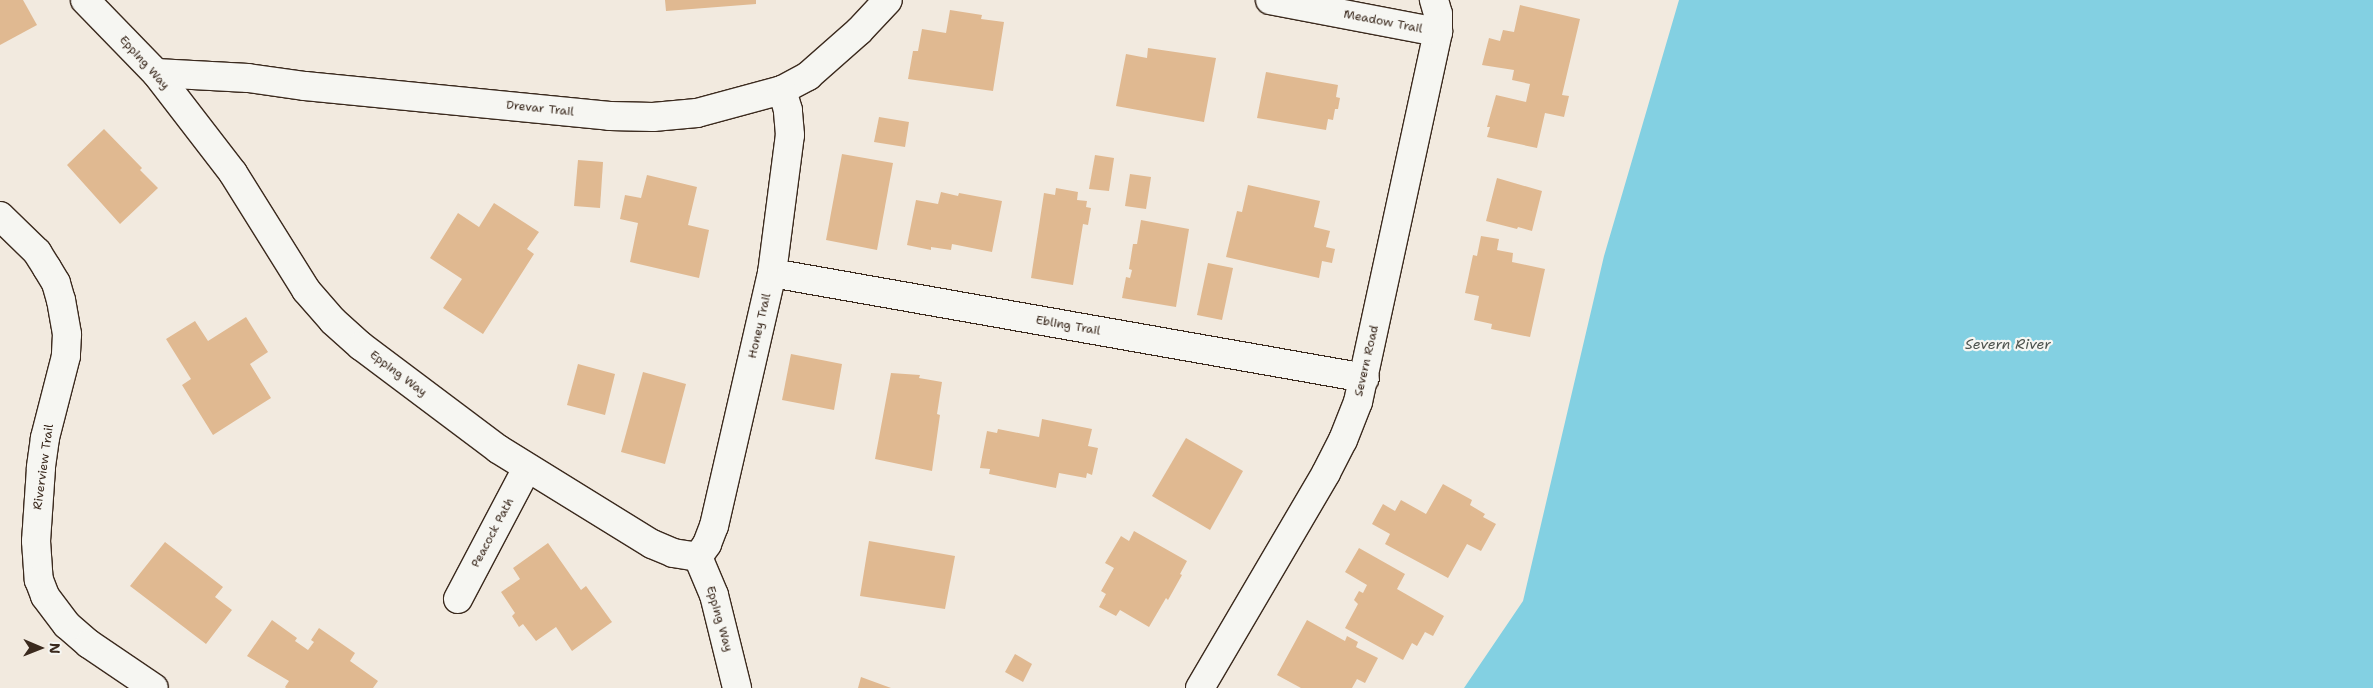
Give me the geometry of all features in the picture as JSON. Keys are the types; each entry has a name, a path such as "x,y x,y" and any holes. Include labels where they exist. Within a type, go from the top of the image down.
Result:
{"street":[{"name":"Epping Way","path":"86,0 156,74 233,173 306,290 334,321 408,382 498,450 652,544 673,553 698,557 714,595 737,688"},
{"name":"Drevar Trail","path":"156,74 248,78 306,86 600,115 653,117 697,113 782,90 808,76 834,54 888,0"},
{"name":"Meadow Trail","path":"1270,0 1438,32"},
{"name":"Severn Road","path":"1200,688 1326,473 1352,418 1365,378 1438,32 1438,14 1434,0"},
{"name":"Honey Trail","path":"698,557 708,544 719,508 772,273 790,135 788,110 782,90"},
{"name":"Riverview Trail","path":"0,216 37,252 56,283 67,334 66,356 46,438 41,468 36,541 39,580 45,596 67,625 89,644 154,688"},
{"name":"Ebling Trail","path":"772,273 1365,378"},
{"name":"Peacock Path","path":"458,599 527,468"}],"water":[{"name":"Severn River","path":"1679,0 2373,0 2373,688 1464,688 1523,601 1604,256"}],"building":[{"path":"0,0 23,0 37,25 0,45"},
{"path":"665,0 756,0 756,4 666,11"},
{"path":"1520,5 1580,19 1562,95 1569,96 1564,117 1545,113 1537,148 1487,137 1490,127 1487,127 1496,95 1526,102 1530,84 1512,80 1514,70 1482,65 1489,38 1500,41 1503,30 1514,32"},
{"path":"950,10 982,15 981,19 1004,22 993,91 908,79 913,51 918,51 922,29 946,33"},
{"path":"1148,48 1216,58 1204,122 1116,106 1126,54 1147,58"},
{"path":"1266,72 1338,85 1336,97 1340,98 1338,109 1335,109 1333,120 1328,119 1326,130 1257,118"},
{"path":"879,117 909,122 905,147 874,142"},
{"path":"104,129 142,168 140,170 158,188 120,224 67,165"},
{"path":"842,154 893,163 877,250 826,240"},
{"path":"1095,155 1114,158 1109,191 1089,189"},
{"path":"578,160 603,162 600,208 574,206"},
{"path":"1130,174 1151,177 1146,209 1125,206"},
{"path":"647,175 697,187 688,225 709,230 699,278 630,262 638,223 620,219 625,195 641,198"},
{"path":"1497,178 1542,191 1532,231 1486,221"},
{"path":"1248,185 1320,201 1314,227 1330,231 1326,247 1335,249 1332,263 1322,261 1319,278 1226,257 1237,211 1242,212"},
{"path":"1056,188 1078,192 1077,200 1087,201 1086,207 1091,208 1088,225 1083,224 1073,285 1031,278 1044,193 1055,195"},
{"path":"941,192 958,196 959,193 1002,201 992,252 952,244 951,250 931,247 931,250 907,245 916,200 938,204"},
{"path":"494,203 539,232 527,249 534,254 483,334 443,308 462,279 430,258 458,213 479,227"},
{"path":"1141,220 1189,229 1176,307 1122,298 1126,277 1130,278 1132,270 1129,269 1133,244 1137,244"},
{"path":"1481,236 1499,239 1497,250 1513,253 1512,262 1545,269 1530,337 1491,329 1492,324 1474,320 1479,296 1465,293 1473,255 1477,256"},
{"path":"1208,263 1233,268 1222,320 1197,315"},
{"path":"246,317 268,352 250,364 271,398 213,435 182,385 191,379 166,339 195,321 208,341"},
{"path":"791,354 842,364 834,410 782,400"},
{"path":"578,364 615,374 605,415 567,405"},
{"path":"643,372 686,384 665,464 621,452"},
{"path":"891,373 920,375 919,378 942,382 937,414 940,415 932,471 875,459"},
{"path":"1042,419 1092,429 1088,446 1098,448 1092,475 1087,473 1086,478 1059,473 1056,488 989,474 990,469 980,468 987,431 997,433 998,429 1039,437"},
{"path":"1186,438 1243,471 1210,530 1152,496"},
{"path":"1443,484 1472,500 1470,505 1485,514 1483,517 1496,524 1481,551 1467,544 1448,578 1385,544 1390,534 1372,524 1383,504 1395,511 1401,500 1426,514"},
{"path":"1134,531 1187,561 1180,574 1182,575 1168,600 1166,598 1149,627 1120,610 1116,616 1099,607 1106,594 1101,591 1114,568 1105,563 1121,536 1129,541"},
{"path":"869,541 955,556 945,609 860,596"},
{"path":"165,542 223,587 215,597 232,610 206,644 130,586"},
{"path":"548,543 581,590 586,586 612,622 572,651 556,627 536,641 523,624 519,627 512,616 515,613 501,592 520,579 513,568"},
{"path":"1359,548 1405,574 1397,589 1444,616 1433,636 1425,632 1417,646 1412,643 1403,660 1345,628 1358,604 1354,600 1359,591 1363,593 1367,585 1345,572"},
{"path":"272,620 297,638 295,641 308,650 314,642 311,640 319,628 355,653 350,661 378,681 373,688 286,688 289,681 247,656"},
{"path":"1307,620 1345,641 1347,636 1358,642 1356,647 1378,658 1365,683 1357,679 1352,688 1301,688 1277,675"},
{"path":"1015,654 1032,664 1023,682 1005,672"},
{"path":"861,677 891,688 858,688"}]}
